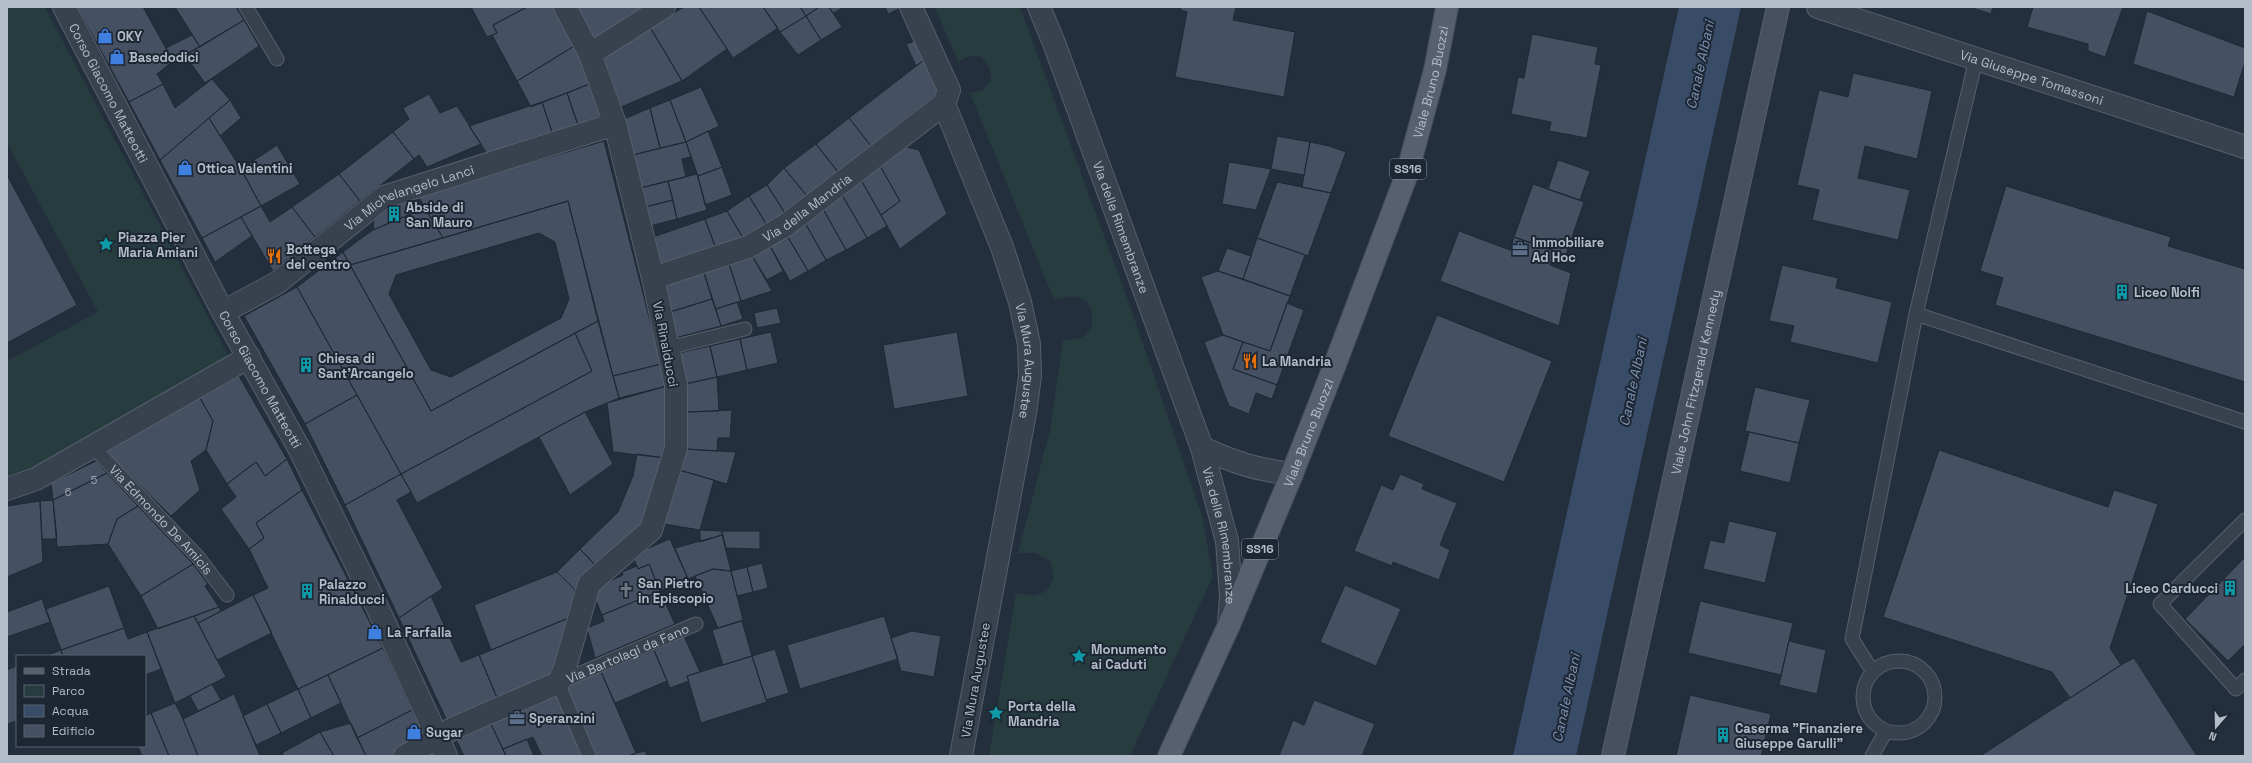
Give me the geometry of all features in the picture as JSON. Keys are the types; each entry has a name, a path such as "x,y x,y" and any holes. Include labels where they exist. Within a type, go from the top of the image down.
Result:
{"main road":[{"name":"Viale Bruno Buozzi","path":"1168,756 1229,625 1292,474 1334,367 1406,174 1435,70 1447,7"}],"street":[{"name":"Corso Giacomo Matteotti","path":"64,7 223,312 303,457 379,611 446,756"},
{"name":"Via Rinalducci","path":"558,684 564,671 589,584 651,530 663,495 676,448 676,385 653,278 615,124 590,54 565,7"},
{"path":"590,54 664,7"},
{"path":"911,7 949,90 944,104"},
{"name":"Via delle Rimembranze","path":"1038,7 1054,42 1202,448 1227,541 1230,596 1229,625"},
{"name":"Viale John Fitzgerald Kennedy","path":"1613,756 1778,7"},
{"name":"Via Giuseppe Tomassoni","path":"1818,7 2245,146"},
{"name":"Via della Mandria","path":"653,278 748,247 786,226 944,104"},
{"name":"Via Mura Augustee","path":"944,104 1002,247 1020,302 1029,344 1030,376 1025,413 962,756"},
{"name":"Via Michelangelo Lanci","path":"223,312 277,283 384,196 615,124"},
{"path":"7,489 36,479 249,357"},
{"name":"Via delle Rimembranze","path":"1202,448 1240,465 1258,470 1292,474"},
{"name":"Via Bartolagi da Fano","path":"405,756 437,737 558,684"}],"lane":[{"path":"246,7 277,59"},
{"path":"1873,672 1852,639 1916,314 1976,59"},
{"path":"1916,314 2245,422"},
{"path":"668,348 745,329"},
{"name":"Via Edmondo De Amicis","path":"92,446 198,557 227,595"},
{"path":"2245,520 2160,604 2236,690 2245,680"},
{"name":"Via Bartolagi da Fano","path":"589,756 558,684 696,624"},
{"path":"1898,662 1911,664 1923,671 1931,681 1935,695 1933,708 1928,718 1920,726 1909,732 1898,733 1886,731 1876,725 1868,716 1864,705 1863,693 1866,682 1873,672 1884,664 1898,662"},
{"path":"1872,756 1886,731"}],"green space":[{"name":"Piazza Pier Maria Amiani","path":"7,7 45,7 229,357 29,471 7,479 7,361 98,312 7,143"},
{"path":"935,7 1020,7 1131,309 1202,516 1213,576 1130,756 989,756 1016,593 1035,596 1048,590 1054,577 1050,561 1036,553 1018,553 1050,430 1063,341 1081,338 1092,328 1092,318 1091,310 1084,300 1071,297 1054,300 970,93 983,90 991,81 990,68 981,57 969,56 958,62"}],"water":[{"name":"Canale Albani","path":"1679,7 1741,7 1576,756 1513,756"}],"building":[{"path":"77,7 143,7 173,61 157,74 163,84 129,102"},
{"path":"175,7 236,7 244,20 200,47"},
{"path":"471,7 527,7 493,25 497,33 487,37"},
{"path":"527,7 556,7 576,45 517,81 492,35 497,33 493,25"},
{"path":"575,7 646,7 594,38"},
{"path":"684,7 699,7 727,49 682,81 650,27"},
{"path":"699,7 763,7 778,28 733,58"},
{"path":"763,7 800,7 806,16 780,32"},
{"path":"800,7 819,7 806,16"},
{"path":"819,7 829,7 842,27 821,40 806,16"},
{"path":"829,7 845,7 833,13"},
{"path":"885,7 900,7 901,8 888,14"},
{"path":"1181,7 1236,7 1233,20 1295,32 1284,97 1175,77 1187,12 1180,10"},
{"path":"1969,7 1993,7 1991,14"},
{"path":"2033,7 2123,7 2105,57 2088,51 2088,44 2027,27"},
{"path":"2147,11 2245,48 2245,62 2234,97 2133,64"},
{"path":"806,16 821,40 798,55 780,32"},
{"path":"244,20 259,46 205,83 185,55"},
{"path":"650,27 682,81 621,107 602,57"},
{"path":"1532,34 1598,47 1595,64 1601,65 1587,138 1549,131 1551,122 1511,114 1518,77 1524,78"},
{"path":"192,35 200,47 173,61 166,48"},
{"path":"915,41 924,60 916,66 906,44"},
{"path":"576,45 592,83 531,107 517,81"},
{"path":"924,60 939,93 871,146 849,118"},
{"path":"1853,73 1932,91 1917,159 1865,146 1858,178 1910,190 1898,240 1812,220 1819,190 1797,185 1819,90 1848,97"},
{"path":"212,79 230,100 160,160 129,102 163,84 175,108"},
{"path":"592,83 603,115 578,125 567,93"},
{"path":"701,87 719,126 686,142 670,100"},
{"path":"567,93 578,125 553,135 542,102"},
{"path":"429,94 440,113 457,106 481,144 427,167 419,155 414,159 393,132 409,119 403,108"},
{"path":"230,100 241,118 220,136 209,118"},
{"path":"670,100 686,142 660,148 650,108"},
{"path":"542,102 553,135 488,155 469,126"},
{"path":"650,108 660,148 633,155 624,119"},
{"path":"209,118 241,169 261,206 202,238 160,160"},
{"path":"849,118 871,146 838,172 816,144"},
{"path":"708,131 722,167 698,176 686,142"},
{"path":"393,132 414,159 360,201 339,174"},
{"path":"1277,136 1310,142 1304,175 1271,169"},
{"path":"604,141 661,364 613,376 568,201 443,238 418,196"},
{"path":"686,142 691,157 682,159 686,177 640,188 633,155"},
{"path":"1310,142 1329,146 1346,152 1331,193 1302,187"},
{"path":"816,144 838,172 807,196 784,168"},
{"path":"277,145 300,184 261,206 241,169"},
{"path":"902,146 919,150 947,214 900,249 881,215 900,201 879,164"},
{"path":"1558,160 1590,171 1580,200 1548,189"},
{"path":"1229,162 1271,169 1256,210 1222,204"},
{"path":"879,164 900,201 881,215 860,178"},
{"path":"722,167 732,195 705,205 698,176"},
{"path":"784,168 807,196 785,213 767,185"},
{"path":"339,174 360,201 315,237 292,207"},
{"path":"697,174 707,210 677,219 668,181"},
{"path":"7,175 77,305 7,343"},
{"path":"860,178 887,226 867,238 841,193"},
{"path":"668,181 673,200 645,207 640,188"},
{"path":"1277,182 1331,193 1308,256 1257,238"},
{"path":"1533,184 1584,202 1566,255 1514,237"},
{"path":"767,185 785,213 766,224 749,196"},
{"name":"Liceo Nolfi","path":"2006,186 2171,237 2168,246 2245,269 2245,382 1995,305 2003,278 1980,271"},
{"path":"841,193 867,238 846,250 822,207"},
{"path":"749,196 766,224 743,238 727,211"},
{"name":"Abside di San Mauro","path":"404,200 416,202 425,208 373,230 374,219 381,209"},
{"path":"673,200 677,219 650,226 645,207"},
{"path":"568,201 598,321 431,411 350,265","holes":["539,233 555,242 569,299 561,318 451,377 431,370 389,294 396,275"]},
{"path":"261,206 270,222 292,207 315,237 273,271 241,217"},
{"path":"822,207 846,250 826,260 804,221"},
{"path":"425,208 443,238 350,265 343,252 356,242 373,230"},
{"path":"727,211 743,238 716,249 705,219"},
{"path":"241,217 252,236 215,262 202,238"},
{"path":"705,219 716,249 661,268 653,237"},
{"path":"804,221 826,260 808,271 786,234"},
{"path":"1459,231 1510,250 1514,237 1555,251 1550,265 1571,273 1559,326 1440,281"},
{"path":"786,234 808,271 790,281 769,244"},
{"path":"1257,238 1305,255 1290,296 1243,279"},
{"path":"769,244 783,271 767,280 751,254"},
{"path":"1227,248 1251,256 1243,279 1218,271"},
{"path":"343,252 431,411 575,333 592,371 401,474 297,287"},
{"path":"751,254 772,291 741,301 728,261"},
{"path":"728,261 741,301 716,309 703,270"},
{"path":"1782,265 1838,278 1836,288 1892,302 1878,363 1790,342 1794,326 1769,321"},
{"path":"703,270 712,299 670,312 664,282"},
{"path":"1218,271 1290,296 1270,351 1223,335 1201,277"},
{"name":"Chiesa di Sant'Arcangelo","path":"297,287 357,395 305,424 244,316"},
{"path":"712,299 721,326 675,338 670,312"},
{"path":"737,302 743,319 721,326 716,309"},
{"path":"1287,303 1304,310 1277,385 1233,369 1243,342 1270,351"},
{"path":"777,308 781,323 757,328 754,313"},
{"path":"1437,315 1552,361 1504,482 1388,436"},
{"path":"598,321 619,398 585,412 417,503 401,474 592,371 575,333"},
{"path":"771,332 778,363 747,370 740,339"},
{"path":"957,332 968,396 894,409 883,345"},
{"path":"1223,335 1243,342 1233,369 1277,385 1272,399 1256,393 1249,414 1229,406 1204,342"},
{"path":"740,339 747,370 717,377 710,346"},
{"path":"710,346 717,377 685,384 679,353"},
{"path":"661,364 667,386 619,398 613,376"},
{"path":"239,376 287,459 265,476 256,462 227,484 206,450 213,421 200,398"},
{"path":"717,377 719,411 687,412 685,384"},
{"path":"667,386 670,428 665,458 613,452 607,403"},
{"path":"1755,387 1810,400 1799,443 1745,431"},
{"path":"357,395 401,474 345,505 305,424"},
{"path":"200,398 213,421 206,450 191,461 200,490 171,516 104,450"},
{"path":"732,410 730,438 718,438 717,451 685,449 687,412"},
{"path":"585,412 613,464 570,495 539,437"},
{"path":"1749,432 1799,443 1790,483 1740,471"},
{"path":"685,449 736,452 727,484 679,470"},
{"path":"1939,450 2108,507 2114,490 2158,504 2110,648 2121,665 2070,698 2052,672 1883,617"},
{"path":"637,454 665,458 641,528 598,568 580,549 618,512 633,476"},
{"path":"287,459 302,490 256,523 264,538 249,549 221,509 236,497 227,484 256,462 265,476"},
{"path":"96,461 107,473 53,500 51,483"},
{"path":"679,470 714,480 700,530 664,524"},
{"path":"107,473 138,506 117,519 108,544 57,547 53,500"},
{"path":"401,474 411,492 397,500 443,588 399,618 345,505"},
{"path":"1400,474 1424,484 1422,489 1457,503 1440,545 1450,550 1439,580 1393,562 1392,566 1354,551 1381,485 1393,490"},
{"name":"Palazzo Rinalducci","path":"302,490 383,648 298,689 253,595 268,588 249,549 264,538 256,523"},
{"path":"53,500 57,539 42,539 40,501"},
{"path":"40,501 43,562 7,577 7,506"},
{"path":"138,506 193,564 141,596 108,544 117,519"},
{"path":"1729,521 1777,532 1765,583 1703,569 1710,540 1724,543"},
{"path":"700,530 722,531 722,535 700,542"},
{"path":"722,531 760,531 760,549 726,548"},
{"path":"722,535 731,571 713,569 688,579 675,548"},
{"path":"670,539 688,579 660,591 649,564 638,569 632,555"},
{"path":"580,549 598,568 575,590 557,572"},
{"name":"Liceo Carducci","path":"2245,557 2245,644 2228,661 2185,619"},
{"path":"762,563 768,588 753,592 747,567"},
{"path":"193,564 208,584 205,586 219,607 158,629 141,596"},
{"name":"San Pietro in Episcopio","path":"649,564 660,591 602,615 591,589 623,575 622,572 637,566 638,569"},
{"path":"747,567 753,592 737,596 731,571"},
{"path":"713,569 731,571 743,620 718,628 695,576"},
{"path":"557,572 575,590 571,617 491,650 474,605"},
{"path":"1345,585 1401,609 1376,666 1320,642"},
{"path":"109,586 124,628 61,650 46,609"},
{"path":"660,591 675,624 595,658 587,628 604,621 602,615"},
{"path":"253,595 272,633 217,660 198,623"},
{"path":"431,596 461,662 479,655 498,700 447,721 399,618"},
{"path":"42,599 50,622 7,637 7,612"},
{"path":"1700,601 1793,623 1781,675 1688,653"},
{"path":"219,607 221,611 198,623 194,616"},
{"path":"194,616 226,677 175,703 147,632"},
{"path":"884,616 898,659 800,689 787,645"},
{"path":"571,617 554,676 498,700 479,655"},
{"path":"742,621 752,656 723,665 712,630"},
{"path":"124,628 128,639 147,632 161,669 146,675 146,655 63,655 61,650"},
{"path":"912,631 941,636 934,677 901,671 891,638"},
{"path":"684,636 700,672 687,676 689,681 670,688 654,650"},
{"path":"1789,641 1826,650 1817,694 1779,685"},
{"path":"383,648 412,710 357,738 328,675"},
{"path":"775,649 789,693 766,700 752,656"},
{"path":"61,650 63,655 48,655"},
{"path":"654,650 667,681 615,703 601,672"},
{"path":"752,656 767,702 701,723 687,676"},
{"path":"2134,658 2197,756 1980,756 2121,665"},
{"path":"16,666 16,721 7,724 7,670"},
{"path":"601,672 636,753 628,756 595,756 565,687"},
{"path":"328,675 341,703 311,718 298,689"},
{"path":"212,684 221,700 198,711 190,696"},
{"path":"298,689 311,718 281,733 267,704"},
{"path":"555,691 584,756 542,756 533,737 503,749 489,720"},
{"path":"234,694 260,756 198,756 183,719"},
{"name":"Caserma \"Finanziere Giuseppe Garulli\"","path":"1690,695 1771,714 1761,756 1676,756"},
{"path":"1314,700 1375,724 1362,756 1279,756 1293,720 1304,725"},
{"path":"175,703 198,756 169,756 151,713"},
{"path":"267,704 281,733 256,745 243,716"},
{"path":"412,710 425,736 392,756 366,756 357,738"},
{"path":"151,713 169,756 142,756 138,747 146,747 146,716"},
{"path":"489,720 506,756 464,756 454,735"},
{"path":"351,723 366,756 334,756 320,732"},
{"path":"320,732 334,756 284,756 282,753"},
{"path":"527,739 534,756 506,756 503,749"},
{"path":"645,751 647,756 632,755 636,753"}],"place":[{"name":"OKY","path":"105,36"},
{"name":"Basedodici","path":"117,57"},
{"name":"Ottica Valentini","path":"185,168"},
{"name":"Abside di San Mauro","path":"394,214"},
{"name":"Piazza Pier Maria Amiani","path":"106,244"},
{"name":"Immobiliare Ad Hoc","path":"1520,249"},
{"name":"Bottega del centro","path":"274,256"},
{"name":"Liceo Nolfi","path":"2122,292"},
{"name":"La Mandria","path":"1250,361"},
{"name":"Chiesa di Sant'Arcangelo","path":"306,365"},
{"name":"Liceo Carducci","path":"2230,588"},
{"name":"San Pietro in Episcopio","path":"626,590"},
{"name":"Palazzo Rinalducci","path":"307,591"},
{"name":"La Farfalla","path":"375,632"},
{"name":"Monumento ai Caduti","path":"1079,656"},
{"name":"Porta della Mandria","path":"996,713"},
{"name":"Speranzini","path":"517,718"},
{"name":"Sugar","path":"414,732"},
{"name":"Caserma \"Finanziere Giuseppe Garulli\"","path":"1723,735"}]}
